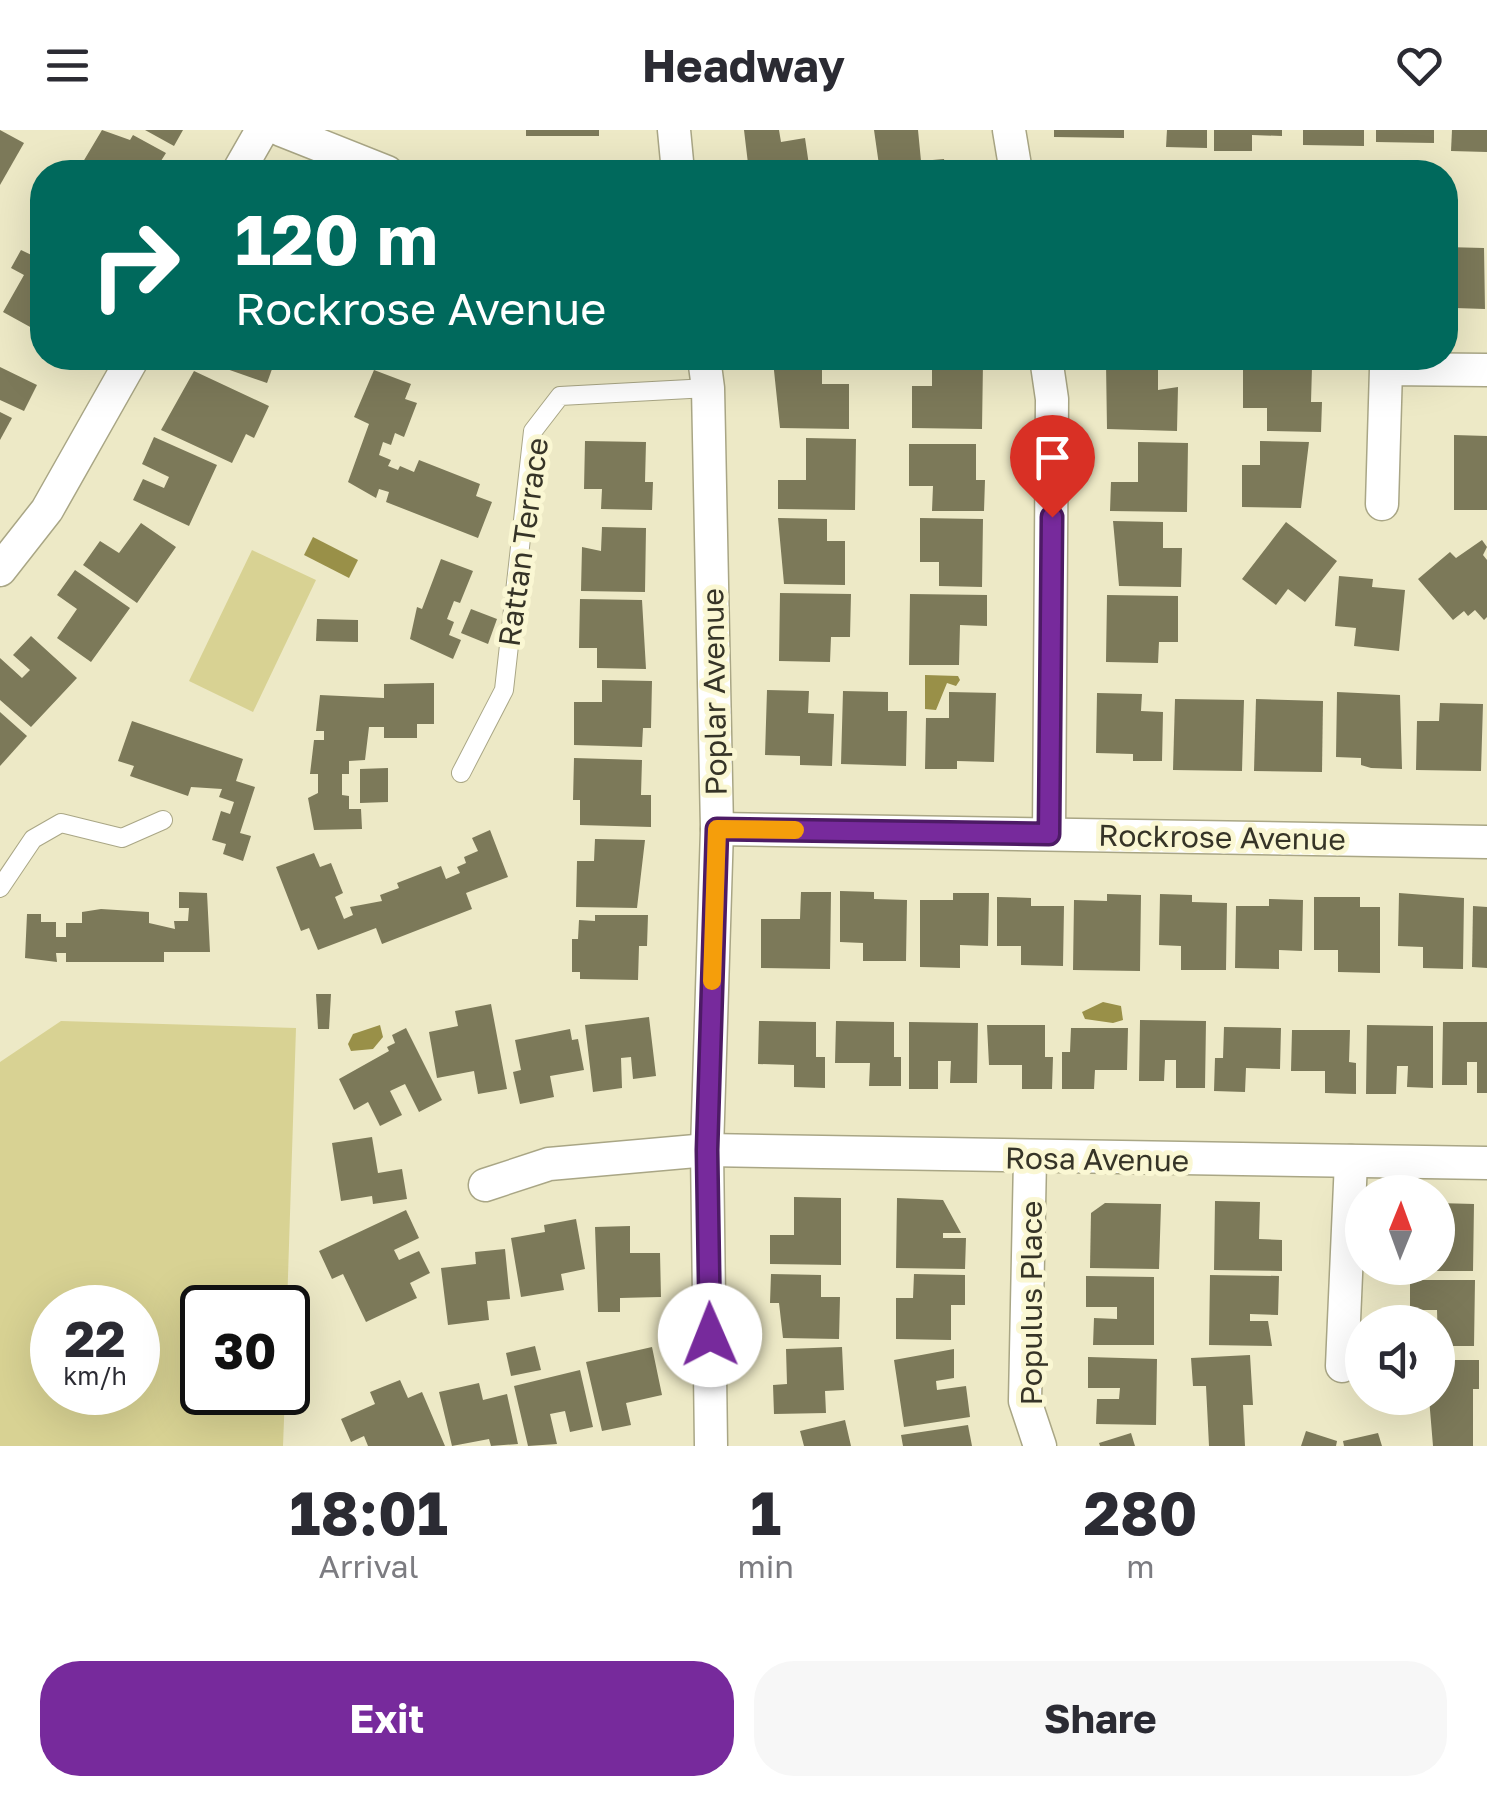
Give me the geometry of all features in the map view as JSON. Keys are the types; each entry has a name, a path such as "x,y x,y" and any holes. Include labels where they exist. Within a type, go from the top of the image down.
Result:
{"street":[{"path":"245,160 262,130"},
{"path":"281,130 357,160"},
{"path":"674,130 677,160"},
{"path":"1009,130 1014,160"},
{"path":"0,570 47,510 126,370"},
{"path":"1048,370 1052,398 1049,834"},
{"path":"1382,504 1386,370"},
{"path":"1458,370 1487,370"},
{"name":"Poplar Avenue","path":"706,373 717,829 707,1150 711,1446"},
{"name":"Rockrose Avenue","path":"717,829 1487,842"},
{"name":"Rosa Avenue","path":"484,1185 549,1164 707,1150 1030,1159 1487,1163"},
{"name":"Populus Place","path":"1030,1159 1025,1401 1040,1446"},
{"path":"1342,1366 1350,1161"}],"lane":[{"name":"Rattan Terrace","path":"461,773 504,690 533,431 560,396 706,373"},
{"path":"0,888 33,839 61,823 122,838 163,820"}],"shaded area":[{"path":"313,537 358,560 349,578 304,555"},
{"path":"252,550 316,580 253,712 189,681"},
{"path":"925,675 958,676 960,680 956,686 947,683 936,710 925,709"},
{"path":"1103,1002 1121,1006 1123,1020 1113,1023 1085,1019 1082,1012"},
{"path":"61,1021 296,1028 288,1285 180,1285 180,1415 284,1415 283,1446 0,1446 0,1062"},
{"path":"380,1025 383,1037 373,1049 351,1051 348,1044 353,1034"}],"building":[{"path":"0,130 24,143 0,185"},
{"path":"102,130 130,140 133,135 166,153 162,160 84,160"},
{"path":"145,130 183,130 174,146"},
{"path":"526,130 599,130 599,136 526,136"},
{"path":"744,130 779,130 781,142 805,138 808,160 748,160"},
{"path":"874,130 918,130 921,160 878,160"},
{"path":"1054,130 1124,130 1124,138 1054,137"},
{"path":"1167,130 1207,130 1207,148 1166,147"},
{"path":"1214,130 1282,130 1282,136 1252,135 1252,151 1214,151"},
{"path":"1303,130 1364,130 1364,146 1303,145"},
{"path":"1376,130 1434,130 1434,143 1376,142"},
{"path":"1452,130 1487,130 1487,152 1451,151"},
{"path":"1458,247 1484,248 1485,309 1458,308"},
{"path":"21,250 30,254 30,327 3,312 24,275 11,268"},
{"path":"0,367 37,385 24,411 0,400"},
{"path":"230,370 272,370 267,383"},
{"path":"374,370 411,384 405,399 417,403 404,437 395,433 391,445 383,442 379,455 391,460 388,466 398,470 400,466 414,472 419,460 480,484 476,496 492,502 478,538 386,502 389,492 379,489 376,498 348,482 369,424 354,417"},
{"path":"774,370 822,370 822,384 849,384 849,429 780,428"},
{"path":"932,370 983,370 982,429 912,428 912,386 932,386"},
{"path":"1106,370 1158,370 1158,390 1178,387 1177,431 1107,429"},
{"path":"1243,370 1312,370 1311,402 1322,402 1321,432 1267,431 1267,408 1243,408"},
{"path":"194,371 269,406 254,438 246,434 232,463 161,430"},
{"path":"0,412 12,418 0,440"},
{"path":"1454,435 1487,436 1487,510 1454,510"},
{"path":"154,437 217,465 189,526 133,500 143,479 164,488 169,477 142,464"},
{"path":"806,438 856,439 855,510 778,509 778,480 806,480"},
{"path":"585,441 646,442 645,482 653,482 652,510 601,509 602,489 584,489"},
{"path":"1260,441 1309,442 1301,508 1242,507 1242,465 1260,465"},
{"path":"1138,442 1188,443 1187,512 1110,511 1111,482 1138,482"},
{"path":"909,444 976,444 976,480 985,480 984,511 932,511 933,486 909,486"},
{"path":"778,518 827,519 827,541 845,541 845,585 784,584"},
{"path":"920,518 983,519 982,587 939,586 939,562 920,562"},
{"path":"1113,521 1163,522 1163,548 1182,548 1181,587 1119,586"},
{"path":"1286,522 1337,561 1305,602 1288,589 1276,605 1242,579"},
{"path":"141,523 176,547 137,603 83,565 100,541 119,553"},
{"path":"602,527 646,528 645,592 581,591 582,547 601,551"},
{"path":"1482,540 1487,547 1483,555 1487,560 1487,617 1484,620 1475,610 1468,616 1464,611 1453,620 1418,579 1450,552 1456,558"},
{"path":"441,559 473,571 460,603 454,601 447,619 454,622 449,635 461,640 453,659 410,639 417,607 422,609"},
{"path":"75,570 130,608 91,662 57,638 77,609 57,595"},
{"path":"1339,576 1373,579 1372,587 1405,590 1399,651 1354,646 1356,628 1335,626"},
{"path":"780,593 851,594 850,637 831,637 830,662 779,661"},
{"path":"910,594 987,595 987,626 960,625 959,665 909,665"},
{"path":"1107,595 1178,596 1178,642 1159,642 1158,663 1106,662"},
{"path":"580,599 642,600 646,669 597,668 597,648 579,648"},
{"path":"471,609 497,619 488,644 461,633"},
{"path":"317,619 358,620 358,642 316,641"},
{"path":"31,636 77,678 31,727 0,700 0,658 22,678 30,670 13,655"},
{"path":"602,680 652,681 651,728 643,728 642,747 574,745 574,702 602,702"},
{"path":"434,683 434,724 417,724 417,738 384,738 384,727 369,727 365,760 349,761 349,774 342,774 342,795 349,796 349,809 361,809 362,829 314,830 308,798 318,793 318,774 310,774 314,740 324,740 324,731 316,731 320,695 384,698 384,684"},
{"path":"767,690 809,691 808,713 834,714 832,766 800,765 800,756 765,755"},
{"path":"843,691 888,692 888,711 907,711 906,766 841,764"},
{"path":"949,692 996,693 994,762 957,761 957,769 925,769 926,718 949,718"},
{"path":"1337,692 1400,695 1402,769 1371,768 1361,765 1361,758 1336,757"},
{"path":"1097,693 1142,694 1141,711 1163,712 1162,761 1133,761 1133,754 1096,753"},
{"path":"1175,699 1244,700 1242,771 1173,770"},
{"path":"1256,699 1323,701 1322,772 1254,771"},
{"path":"1440,703 1483,704 1481,771 1416,770 1417,721 1439,721"},
{"path":"0,712 27,736 0,766"},
{"path":"132,721 243,759 236,781 255,787 240,833 251,836 243,861 223,854 226,844 212,840 221,811 230,814 234,802 219,797 222,789 191,787 188,796 130,776 134,766 118,761"},
{"path":"574,758 642,760 641,795 651,795 651,827 580,825 580,800 573,800"},
{"path":"388,768 388,802 360,803 360,769"},
{"path":"490,830 508,877 466,893 472,909 382,944 376,928 318,950 309,928 301,931 276,867 314,853 320,867 331,863 343,893 335,897 344,919 353,915 350,907 382,901 380,895 399,888 397,883 441,866 446,879 460,873 457,867 466,863 464,857 478,851 472,838"},
{"path":"595,839 645,840 637,908 576,907 577,861 594,861"},
{"path":"840,891 874,892 874,899 907,900 906,961 863,961 863,943 840,942"},
{"path":"179,892 207,893 210,952 164,952 164,962 66,962 66,953 56,953 57,962 25,958 27,914 41,914 41,922 56,922 56,937 66,937 66,923 82,923 82,912 101,909 149,912 149,923 175,929 174,921 188,921 189,908 179,908"},
{"path":"801,892 831,892 830,969 761,968 761,919 800,919"},
{"path":"953,893 989,893 988,946 960,945 960,968 920,967 920,900 953,900"},
{"path":"1399,893 1464,898 1463,969 1423,968 1423,947 1398,946"},
{"path":"1107,894 1141,895 1140,971 1073,970 1074,900 1107,901"},
{"path":"1160,894 1192,895 1192,902 1227,903 1226,970 1181,970 1181,946 1159,945"},
{"path":"997,897 1031,898 1031,906 1064,906 1063,966 1021,965 1021,946 997,946"},
{"path":"1314,897 1360,897 1360,907 1380,907 1380,973 1338,972 1338,950 1314,950"},
{"path":"1269,899 1303,900 1302,951 1279,950 1279,969 1235,968 1236,906 1269,906"},
{"path":"1473,906 1487,907 1487,968 1472,967"},
{"path":"595,915 648,915 647,946 639,946 638,980 580,979 580,972 572,972 572,939 578,939 579,920 595,921"},
{"path":"316,994 331,994 329,1029 318,1029"},
{"path":"491,1004 507,1089 478,1094 474,1071 437,1078 429,1032 458,1026 455,1011"},
{"path":"649,1017 656,1076 633,1079 631,1057 621,1058 622,1088 593,1092 585,1025"},
{"path":"1140,1020 1206,1021 1205,1088 1176,1088 1176,1060 1165,1060 1164,1081 1139,1081"},
{"path":"759,1021 816,1022 816,1057 825,1057 825,1088 794,1087 794,1065 758,1064"},
{"path":"836,1021 894,1022 894,1057 901,1057 901,1086 869,1086 870,1063 835,1063"},
{"path":"909,1022 978,1023 977,1083 950,1083 951,1061 938,1061 938,1089 909,1089"},
{"path":"1443,1022 1487,1022 1487,1093 1477,1093 1477,1062 1467,1062 1467,1085 1442,1085"},
{"path":"987,1025 1045,1025 1045,1057 1053,1057 1052,1089 1022,1089 1022,1065 989,1065"},
{"path":"1367,1025 1433,1026 1433,1088 1407,1087 1408,1066 1397,1066 1396,1094 1366,1094"},
{"path":"1224,1027 1281,1028 1280,1069 1246,1068 1245,1092 1214,1091 1215,1058 1223,1058"},
{"path":"406,1028 442,1100 419,1112 405,1084 390,1091 402,1115 380,1126 368,1102 354,1110 339,1079 389,1051 387,1047 395,1043 392,1035"},
{"path":"1071,1028 1128,1028 1127,1070 1095,1070 1094,1089 1062,1089 1062,1052 1070,1052"},
{"path":"570,1029 572,1040 578,1039 584,1070 550,1076 554,1097 520,1104 513,1072 521,1070 515,1040"},
{"path":"1292,1030 1350,1030 1349,1062 1356,1063 1356,1094 1325,1093 1325,1071 1291,1071"},
{"path":"372,1137 378,1173 402,1169 407,1199 373,1204 372,1196 341,1201 332,1143"},
{"path":"794,1197 841,1198 841,1265 770,1264 770,1235 794,1235"},
{"path":"897,1198 943,1200 961,1233 943,1233 943,1238 966,1238 965,1269 896,1268"},
{"path":"1215,1201 1260,1202 1259,1239 1282,1240 1282,1271 1214,1270"},
{"path":"1105,1203 1161,1204 1159,1269 1090,1268 1091,1213"},
{"path":"1455,1203 1474,1204 1473,1271 1455,1271"},
{"path":"406,1210 419,1238 394,1250 399,1260 419,1251 430,1273 410,1283 417,1298 366,1322 343,1274 332,1279 319,1251"},
{"path":"576,1219 585,1269 561,1274 564,1290 521,1297 511,1238 545,1232 544,1225"},
{"path":"630,1226 630,1253 660,1253 661,1297 620,1298 620,1312 598,1312 595,1227"},
{"path":"505,1249 510,1299 487,1301 489,1320 448,1325 441,1268 476,1264 475,1252"},
{"path":"771,1274 821,1275 821,1297 840,1297 839,1339 783,1338 779,1303 770,1303"},
{"path":"914,1274 965,1275 965,1305 951,1305 951,1340 896,1339 896,1298 913,1298"},
{"path":"1210,1275 1279,1276 1278,1315 1250,1314 1250,1321 1268,1321 1272,1346 1209,1345"},
{"path":"1086,1276 1154,1277 1154,1345 1093,1345 1094,1318 1117,1319 1117,1307 1086,1307"},
{"path":"1455,1280 1475,1280 1474,1346 1455,1346 1455,1305 1410,1305 1410,1285 1455,1285"},
{"path":"535,1346 541,1370 511,1376 506,1353"},
{"path":"652,1347 662,1395 626,1403 631,1425 602,1431 586,1362"},
{"path":"842,1347 844,1390 825,1391 826,1413 774,1414 773,1385 787,1384 786,1349"},
{"path":"954,1349 954,1378 936,1381 937,1390 966,1386 970,1417 904,1427 894,1360"},
{"path":"1250,1355 1253,1405 1243,1405 1245,1446 1209,1446 1206,1386 1193,1386 1191,1358"},
{"path":"1088,1357 1157,1359 1156,1425 1096,1424 1097,1399 1119,1399 1120,1388 1088,1388"},
{"path":"1455,1360 1479,1360 1479,1389 1473,1389 1473,1446 1433,1446 1430,1415 1455,1415"},
{"path":"580,1370 593,1427 570,1432 565,1411 550,1414 557,1444 528,1446 514,1386"},
{"path":"400,1380 408,1398 422,1392 445,1446 368,1446 364,1436 351,1442 341,1419 375,1404 370,1392"},
{"path":"479,1383 483,1400 507,1394 518,1444 491,1446 489,1439 452,1446 439,1392"},
{"path":"845,1420 851,1446 804,1446 800,1431"},
{"path":"968,1425 972,1446 903,1446 901,1435"},
{"path":"1306,1431 1337,1441 1336,1446 1301,1446"},
{"path":"1131,1433 1135,1446 1100,1446 1099,1443"},
{"path":"1378,1433 1382,1446 1344,1446 1343,1441"}],"slow traffic":[{"path":"712,981 717,829 795,830"}],"route":[{"path":"710,1335 707,1150 717,829 1049,834 1052,517"}]}
